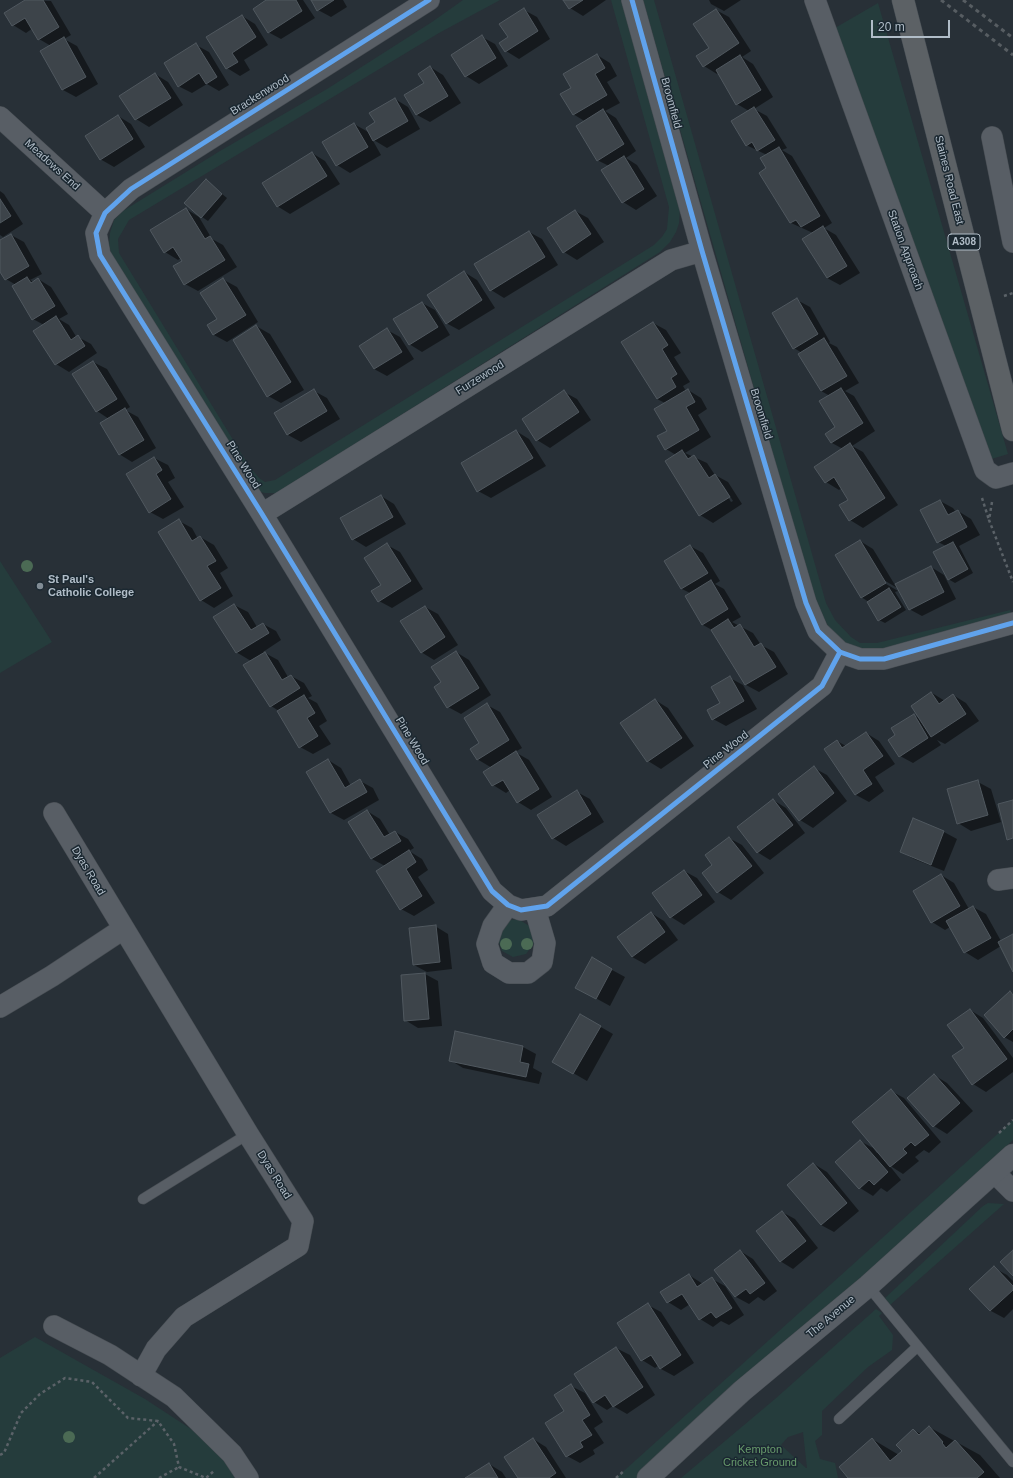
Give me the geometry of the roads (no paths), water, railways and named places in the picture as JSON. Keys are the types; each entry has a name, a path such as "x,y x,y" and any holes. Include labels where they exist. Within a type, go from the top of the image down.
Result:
{"highway":[{"name":"Staines Road East","path":"903,0 1013,430"}],"street":[{"name":"Brackenwood","path":"105,213 130,189 429,0"},
{"name":"Broomfield","path":"632,0 702,251 806,603 818,631 840,652 860,659 884,658 1013,623"},
{"name":"Station Approach","path":"815,0 985,470 1005,475"},
{"name":"Meadows End","path":"0,117 105,213"},
{"path":"992,137 1013,242"},
{"name":"Pine Wood","path":"105,213 96,233 100,255 262,514 492,891 508,905 521,910 547,906 822,686 840,652"},
{"name":"Furzewood","path":"262,514 671,260 702,251"},
{"name":"Dyas Road","path":"54,813 248,1134 303,1221 298,1246 184,1317 156,1349 141,1376"},
{"path":"508,905 493,926 487,944 493,963 509,973 528,973 542,962 545,943 535,909"},
{"path":"0,1007 52,976 123,928"},
{"name":"The Avenue","path":"648,1478 742,1391 868,1286 1013,1155"},
{"path":"994,1172 1013,1191"},
{"path":"54,1326 110,1355 174,1397 232,1454 248,1478"}],"lane":[{"path":"143,1199 248,1134"},
{"path":"868,1286 1013,1462"},
{"path":"839,1419 917,1347"}],"railway":[{"path":"941,0 1013,55"},
{"path":"963,0 1013,38"}],"place":[{"name":"St Paul's Catholic College","path":"40,586"}],"park label":[{"name":"Kempton Cricket Ground","path":"760,1456"}]}
